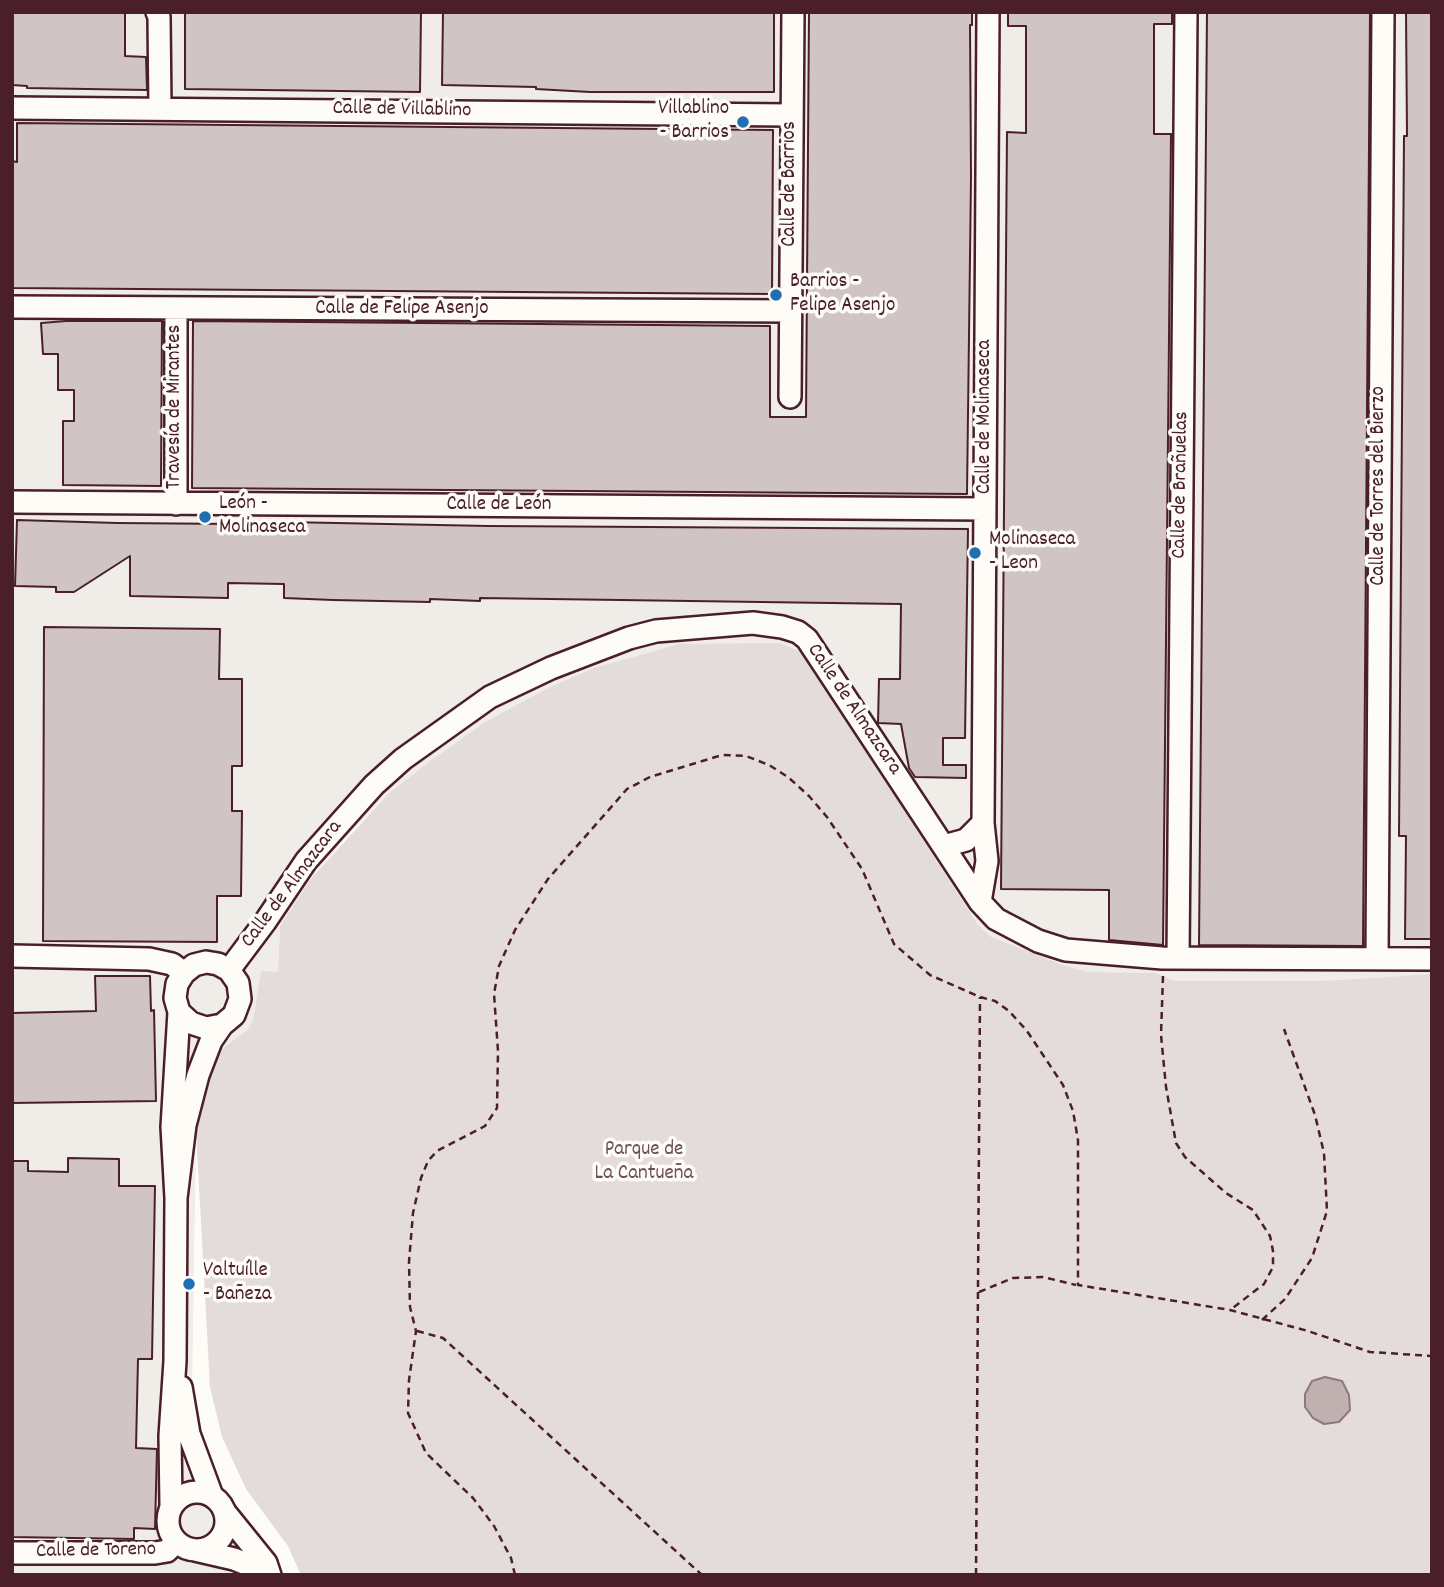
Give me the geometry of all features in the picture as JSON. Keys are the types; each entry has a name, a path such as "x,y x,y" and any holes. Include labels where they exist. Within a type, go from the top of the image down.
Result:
{"street":[{"path":"157,12 160,109"},
{"name":"Calle de Barrios","path":"790,397 793,12"},
{"name":"Calle de Molinaseca","path":"980,902 987,861 983,823 988,12"},
{"name":"Calle de Brañuelas","path":"1170,958 1186,12"},
{"name":"Calle de Torres del Bierzo","path":"1377,959 1383,12"},
{"name":"Calle de Villablino","path":"12,108 791,115"},
{"name":"Calle de Felipe Asenjo","path":"12,307 791,311"},
{"name":"Travesía de Mirantes","path":"176,309 176,504"},
{"name":"Calle de León","path":"12,502 985,509"},
{"name":"Calle de Almazcara","path":"176,1198 186,1125 198,1075 211,1041 222,1025 234,1015 240,999 238,983 229,970 306,861 374,785 403,759 491,697 593,650 656,631 752,623 782,627 798,632 807,639 980,902 996,919 1038,941 1066,950 1170,958 1432,959"},
{"path":"944,846 966,840 983,823"},
{"path":"12,956 149,959 173,964 184,973"},
{"path":"222,1025 206,1028 191,1023 179,1012 175,998 177,985 184,973 194,965 206,962 229,970"},
{"name":"Calle de Almazcara","path":"175,1361 176,1198 172,1128 179,1012"},
{"path":"175,1361 189,1434 226,1520 220,1539 203,1550 185,1546"},
{"path":"175,1361 170,1436 171,1506 167,1525 185,1546 234,1559 256,1568 263,1575"},
{"path":"171,1506 185,1493 204,1492 218,1503 266,1563 270,1575"},
{"name":"Calle de Toreno","path":"12,1553 155,1553 185,1546"}],"path":[{"path":"515,1575 511,1558 494,1526 473,1498 426,1452 408,1413 408,1380 415,1331 410,1307 409,1262 413,1213 428,1161 437,1151 485,1126 496,1108 498,1062 494,995 499,966 515,930 548,878 627,789 650,777 722,755 746,756 769,765 788,777 827,817 862,869 894,944 930,975 980,998 995,1000 1027,1031 1063,1085 1073,1111 1079,1165 1076,1217 1078,1285"},
{"path":"1170,958 1161,1035 1166,1087 1176,1143 1185,1157 1226,1193 1253,1210 1270,1236 1273,1251 1273,1267 1264,1284 1230,1310"},
{"path":"976,1575 980,998"},
{"path":"1262,1320 1285,1298 1312,1258 1327,1211 1324,1153 1315,1115 1284,1029"},
{"path":"979,1292 1013,1278 1043,1276 1078,1285 1230,1310 1308,1331 1370,1352 1432,1356"},
{"path":"415,1331 443,1338 702,1575"}],"shaded area":[{"path":"12,12 1432,12 1432,974 1322,981 1174,981 1155,973 1088,972 1063,965 990,937 978,925 802,652 591,669 546,689 485,722 388,794 348,835 309,881 280,926 278,973 261,972 253,1020 247,1030 223,1048 214,1060 196,1131 192,1391 201,1441 229,1511 275,1575 12,1575"},
{"path":"1325,1377 1342,1381 1349,1395 1350,1410 1339,1422 1324,1424 1313,1418 1305,1407 1305,1394 1312,1381"}],"green space":[{"name":"Parque de La Cantueña","path":"779,643 802,652 978,925 991,937 1088,972 1155,973 1175,981 1322,981 1432,974 1432,1575 301,1575 288,1546 246,1489 222,1437 210,1387 196,1131 214,1060 223,1048 247,1030 253,1020 261,971 278,972 280,926 309,881 388,794 485,722 546,689 591,669 679,644"}],"building":[{"path":"12,12 125,12 125,56 146,57 147,90 27,88 12,85"},
{"path":"185,12 421,12 420,92 185,89"},
{"path":"443,12 774,12 774,92 590,92 536,87 442,85"},
{"path":"809,12 972,12 967,494 192,488 193,321 770,326 770,417 806,417"},
{"path":"1008,12 1172,12 1172,24 1154,24 1154,134 1171,134 1163,945 1109,940 1109,890 1001,889 1007,132 1026,133 1026,26 1008,26"},
{"path":"1207,12 1370,12 1363,946 1199,945"},
{"path":"1406,12 1432,12 1432,939 1405,939 1406,836 1399,836"},
{"path":"17,123 773,130 772,294 12,288 12,161 17,162"},
{"path":"162,321 161,486 63,485 63,421 74,421 74,390 58,390 58,354 43,354 41,323"},
{"path":"17,520 968,529 965,738 943,738 943,765 966,765 966,778 915,777 909,768 901,724 878,723 879,679 900,679 901,604 480,598 480,601 430,599 430,602 333,600 284,598 284,584 228,583 228,598 130,596 130,556 74,592 56,592 56,587 15,586"},
{"path":"44,627 220,629 219,679 242,679 242,766 232,766 232,811 242,811 241,896 217,896 217,942 43,941"},
{"path":"95,976 150,976 151,1011 154,1010 156,1101 12,1103 12,1013 96,1011"},
{"path":"68,1158 119,1159 119,1186 155,1186 152,1359 138,1359 136,1448 157,1449 155,1529 134,1528 134,1539 12,1537 12,1161 28,1161 28,1171 68,1172"}],"place":[{"name":"Villablino - Barrios","path":"743,122"},
{"name":"Barrios - Felipe Asenjo","path":"776,295"},
{"name":"León - Molinaseca","path":"205,517"},
{"name":"Molinaseca - Leon","path":"975,553"},
{"name":"Valtuílle - Bañeza","path":"189,1284"}]}
